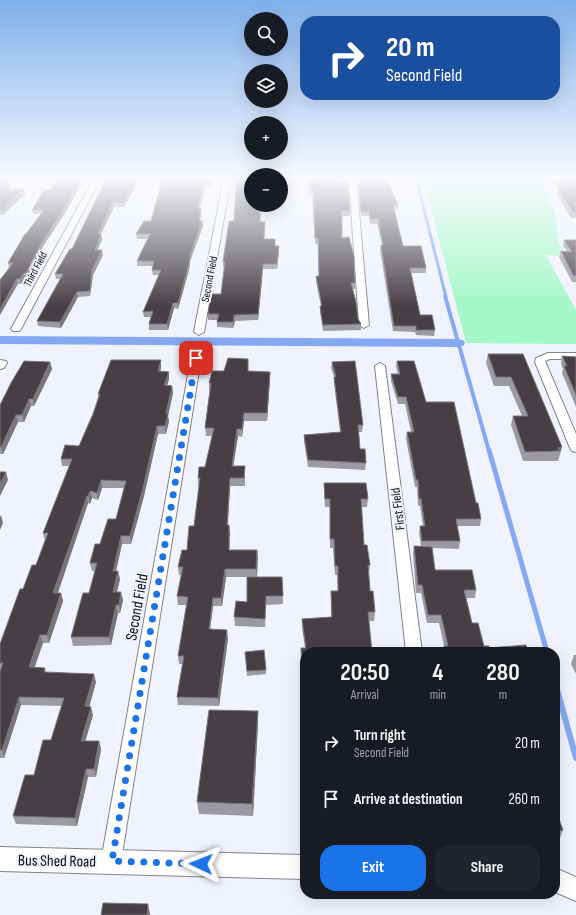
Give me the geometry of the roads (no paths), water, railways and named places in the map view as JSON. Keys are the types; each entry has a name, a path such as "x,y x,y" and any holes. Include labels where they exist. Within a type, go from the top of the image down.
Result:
{"street":[{"name":"Third Field","path":"16,329 75,221"},
{"name":"Second Field","path":"199,332 220,221"},
{"path":"355,221 364,325"},
{"path":"576,356 548,356 540,360 576,448"},
{"name":"Second Field","path":"112,861 196,358"},
{"name":"First Field","path":"380,366 413,647"},
{"name":"Bus Shed Road","path":"0,859 300,867"},
{"path":"560,882 576,889"}],"waterway":[{"path":"427,221 446,297"},
{"path":"445,296 489,451"},
{"path":"0,340 458,343"},
{"path":"489,450 546,647"},
{"path":"560,700 576,758"}]}
